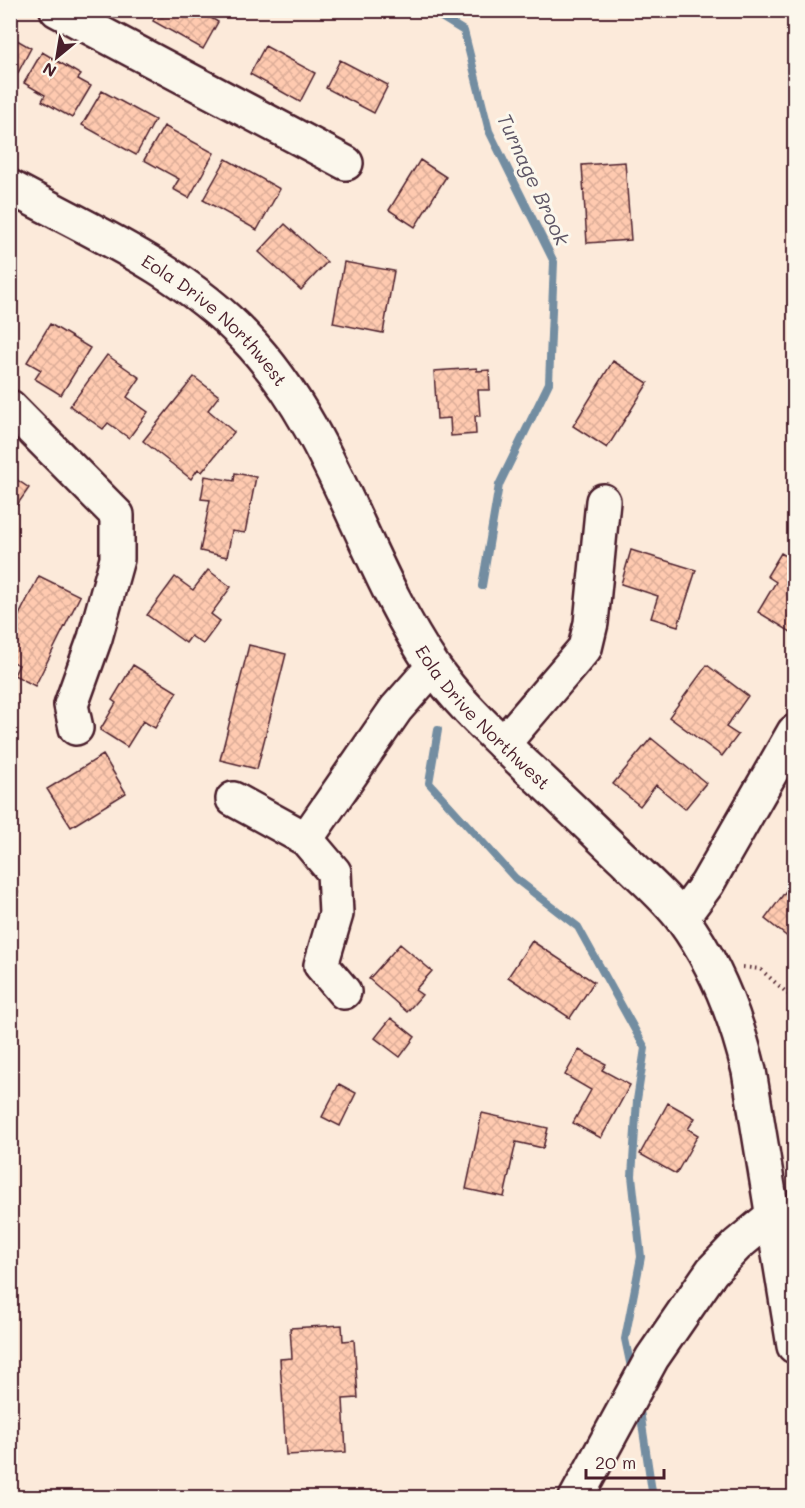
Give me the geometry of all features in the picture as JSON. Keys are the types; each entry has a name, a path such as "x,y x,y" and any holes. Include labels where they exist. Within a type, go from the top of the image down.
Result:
{"main road":[{"path":"57,10 346,163"},
{"name":"Eola Drive Northwest","path":"10,187 161,269 208,303 244,336 282,379 312,431 390,592 433,667 503,744 682,918 728,997 750,1071 795,1346"},
{"path":"10,407 117,515 117,560 95,638 71,705 76,728"},
{"path":"503,744 585,648 591,623 603,501"},
{"path":"306,839 396,709 433,667"},
{"path":"682,918 707,884 795,732"},
{"path":"233,799 306,839 334,872 336,914 321,965 344,992"},
{"path":"576,1497 652,1358 712,1271 737,1245 773,1215"}],"path":[{"path":"712,968 760,969 795,999"}],"building":[{"path":"159,10 198,10 218,22 203,49 153,21"},
{"path":"10,36 31,48 13,82 10,81"},
{"path":"265,46 315,73 300,102 250,74"},
{"path":"42,52 81,75 78,79 91,86 72,118 42,101 45,95 24,83"},
{"path":"340,60 388,85 374,113 326,88"},
{"path":"102,91 155,120 136,155 82,125"},
{"path":"164,126 214,153 189,198 173,189 179,179 144,160"},
{"path":"226,159 280,189 257,230 203,200"},
{"path":"420,160 446,177 415,227 389,210"},
{"path":"625,162 631,240 587,243 582,165"},
{"path":"285,224 327,262 301,290 259,252"},
{"path":"344,262 394,271 383,333 333,323"},
{"path":"50,324 90,348 61,395 35,379 41,370 27,362"},
{"path":"107,355 140,378 127,397 148,412 129,438 108,423 103,429 70,406"},
{"path":"613,361 648,383 607,448 573,426"},
{"path":"477,368 477,371 489,370 490,390 478,390 480,416 475,416 476,434 451,436 450,418 437,419 434,371"},
{"path":"194,377 219,396 208,410 234,432 202,472 198,469 191,479 143,441"},
{"path":"235,473 256,477 245,533 232,531 227,557 200,551 210,500 201,499 205,476 234,481"},
{"path":"10,475 29,488 10,515"},
{"path":"631,550 696,570 678,626 651,618 658,596 621,584"},
{"path":"781,553 794,561 794,634 758,612 776,582 767,576"},
{"path":"208,570 231,587 211,614 220,621 203,644 191,636 186,643 147,615 175,577 193,590"},
{"path":"39,576 80,596 35,686 14,675 19,665 10,661 10,633"},
{"path":"249,645 286,654 257,769 220,760"},
{"path":"133,665 177,692 155,728 143,721 127,747 100,730 116,703 112,700"},
{"path":"707,665 748,696 726,727 738,735 722,756 669,717"},
{"path":"10,712 14,712 10,771"},
{"path":"651,738 706,783 685,809 656,785 640,806 613,784"},
{"path":"103,755 126,793 71,827 47,789"},
{"path":"794,880 794,942 765,919"},
{"path":"10,887 18,892 10,905"},
{"path":"532,941 594,982 570,1018 508,977"},
{"path":"400,944 432,971 415,990 422,995 407,1012 369,979"},
{"path":"391,1018 415,1037 400,1057 375,1038"},
{"path":"579,1050 606,1064 602,1070 630,1085 601,1138 573,1123 591,1090 565,1075"},
{"path":"339,1084 356,1093 340,1126 322,1117"},
{"path":"668,1103 695,1118 688,1129 698,1135 676,1174 640,1154"},
{"path":"482,1113 548,1128 543,1148 516,1142 504,1197 466,1189"},
{"path":"342,1325 343,1341 354,1340 358,1398 343,1399 346,1452 286,1455 280,1359 292,1358 290,1328"}],"waterway":[{"name":"Turnage Brook","path":"430,10 464,31 489,131 554,262 549,383 499,485 482,586"},
{"name":"Turnage Brook","path":"438,730 429,783 515,878 578,927 645,1048 637,1100 632,1176 641,1257 625,1339 632,1372"},
{"name":"Turnage Brook","path":"639,1404 653,1498"}]}
